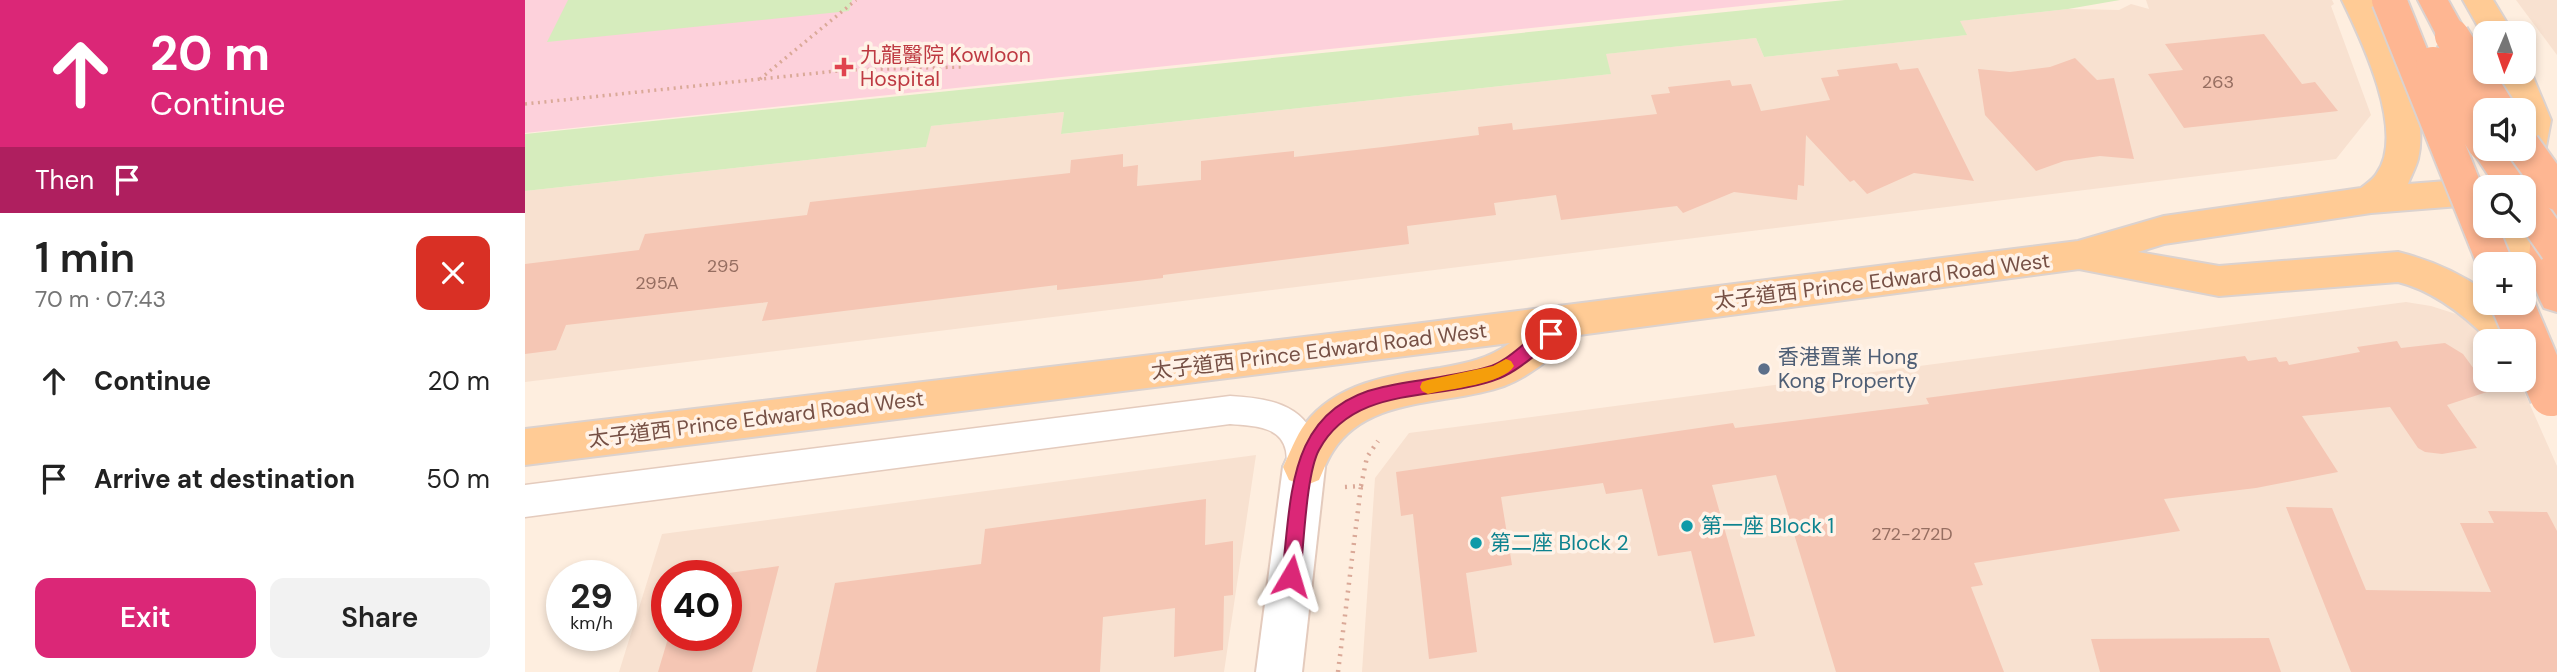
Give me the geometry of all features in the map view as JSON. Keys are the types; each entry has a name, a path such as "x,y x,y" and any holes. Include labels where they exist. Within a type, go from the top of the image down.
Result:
{"highway":[{"path":"2389,0 2490,252"},
{"path":"2396,0 2473,126"},
{"path":"2433,0 2490,98"},
{"path":"2534,161 2557,193"},
{"path":"2543,269 2549,234 2557,217"},
{"path":"2534,238 2543,269"},
{"path":"2517,315 2557,407"}],"main road":[{"path":"2357,0 2375,35 2396,90 2403,120 2403,146 2397,173 2386,192 2371,200"},
{"path":"2478,0 2490,21"},
{"path":"2375,35 2412,57 2463,69 2473,66"},
{"path":"2536,75 2557,94"},
{"path":"2520,84 2534,120 2524,175"},
{"path":"2536,187 2557,186"},
{"name":"太子道西 Prince Edward Road West","path":"525,447 1569,321 2078,256 2164,230 2371,200 2473,192"},
{"path":"2524,238 2543,269"},
{"path":"2078,256 2219,281 2398,267 2416,270 2449,285 2500,329"},
{"path":"2526,315 2557,389"},
{"path":"1303,478 1312,445 1336,416 1356,403 1382,394 1452,383 1497,372 1569,321"},
{"path":"2536,369 2557,396"}],"street":[{"path":"525,501 1230,410 1258,411 1278,417 1295,428 1304,446 1303,478 1279,672"}],"path":[{"path":"760,79 856,0"},
{"path":"525,104 846,70 962,67"},
{"path":"1338,672 1361,486 1367,457 1384,433"},
{"path":"1303,478 1361,486"}],"shaded area":[{"name":"九龍醫院 Kowloon Hospital","path":"525,0 1800,0 525,133"},
{"path":"2146,0 2332,0 2334,4 2331,6 2371,115 2336,159 525,382 525,191 926,147 930,126 1064,112 1062,134 1610,74 1605,54 1756,38 1764,57 1966,35 1959,21 2068,9 2119,10 2131,4 2149,9"},
{"path":"2516,0 2557,0 2557,55 2536,27 2536,21 2532,21"},
{"path":"2406,302 2431,306 2456,314 2481,329 2473,329 2473,392 2524,392 2557,466 2557,672 1362,672 1375,478 1409,433"},
{"path":"1256,455 1224,672 619,672 626,651 637,651 637,614 651,569 651,651 742,651 742,560 654,560 662,534"}],"green space":[{"path":"568,0 852,0 849,11 547,42"},
{"path":"1845,0 2120,0 2068,9 1960,21 1967,35 1764,57 1756,38 1606,54 1611,74 1061,134 1064,112 931,126 926,147 525,191 525,134"}],"building":[{"path":"2264,34 2302,84 2315,82 2338,111 2184,128 2148,74 2183,70 2165,44"},
{"path":"2075,58 2097,80 2114,78 2134,159 2100,156 2064,161 2036,171 1985,115 1978,69 2010,72 2050,67"},
{"path":"1897,63 1900,70 1918,68 1974,181 1914,173 1867,194 1854,180 1850,182 1806,135 1804,186 1798,185 1797,200 1734,192 1683,213 1677,206 1561,220 1556,195 1494,203 1496,215 1407,226 1409,244 1163,275 1163,278 1057,290 1057,285 762,321 768,302 566,325 556,350 525,354 525,264 639,250 645,234 807,215 810,202 1070,173 1071,160 1123,154 1123,167 1138,165 1137,186 1201,180 1201,161 1294,151 1294,157 1383,147 1479,135 1478,127 1512,123 1513,130 1657,114 1651,95 1670,93 1668,87 1730,80 1732,86 1751,84 1761,111 1830,100 1821,78 1839,76 1837,70"},
{"path":"2397,341 2401,348 2445,343 2463,354 2473,368 2473,392 2487,392 2447,405 2477,448 2442,454 2425,452 2418,448 2390,407 2302,416 2338,472 2256,488 2164,499 2180,531 1974,563 1983,585 1971,587 2004,672 1836,672 1776,475 1712,485 1755,636 1714,643 1691,551 1658,556 1642,489 1606,494 1603,483 1501,497 1512,565 1466,573 1477,652 1429,659 1413,514 1401,516 1396,472 1733,423 1735,428 1929,404 1926,398 2245,356 2248,361 2276,357 2279,362 2287,361 2289,365 2360,352 2357,347"},
{"path":"1206,499 1205,545 1233,541 1233,595 1224,596 1223,650 1174,657 1175,608 1103,617 1100,672 816,672 835,583 981,564 985,529"},
{"path":"2286,507 2332,508 2366,590 2491,592 2460,523 2494,523 2488,511 2547,512 2557,531 2557,672 2351,672"},
{"path":"779,566 752,672 658,672 664,651 742,651 742,571"},
{"path":"2269,638 2281,672 2100,672 2091,639"}],"slow traffic":[{"path":"1428,387 1497,372 1506,366"}],"place":[{"name":"九龍醫院 Kowloon Hospital","path":"844,67"},
{"name":"香港置業 Hong Kong Property","path":"1764,369"},
{"name":"第一座 Block 1","path":"1687,526"},
{"name":"第二座 Block 2","path":"1476,543"}],"route":[{"path":"1291,576 1304,467 1312,445 1336,416 1356,403 1382,394 1452,383 1497,372 1551,334"}]}
